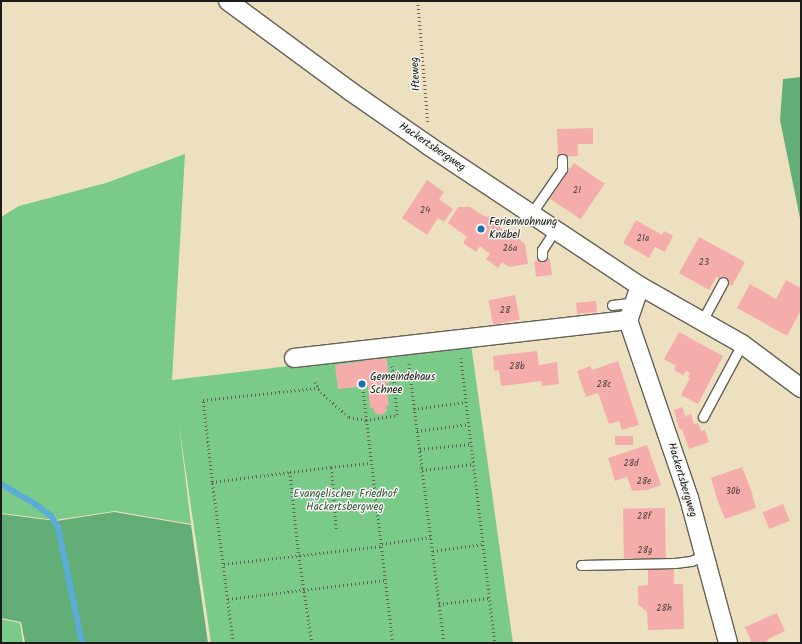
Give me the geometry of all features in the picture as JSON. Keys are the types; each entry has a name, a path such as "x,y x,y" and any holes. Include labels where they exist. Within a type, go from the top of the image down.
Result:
{"street":[{"name":"Hackertsbergweg","path":"228,1 350,91 555,230 637,294 702,321 742,344 801,388"},
{"path":"294,358 628,320 637,294"},
{"name":"Hackertsbergweg","path":"628,320 689,498 703,556 728,643"}],"lane":[{"path":"531,214 562,169 562,159"},
{"path":"542,256 542,250 555,230"},
{"path":"702,321 723,282"},
{"path":"612,305 637,294"},
{"path":"703,417 742,344"},
{"path":"582,565 675,563 703,556"}],"path":[{"name":"Ifteweg","path":"418,1 429,146"},
{"path":"458,339 495,643"},
{"path":"399,346 414,409 444,643"},
{"path":"314,382 321,392 349,417 366,420 396,415 399,346"},
{"path":"233,643 203,400 318,388"},
{"path":"363,388 393,643"},
{"path":"414,409 466,402"},
{"path":"417,431 469,424"},
{"path":"420,449 471,444"},
{"path":"212,482 371,463"},
{"path":"422,470 474,464"},
{"path":"331,467 336,529"},
{"path":"290,472 299,556 312,643"},
{"path":"224,564 299,556 431,537"},
{"path":"433,551 483,544"},
{"path":"228,599 386,580"},
{"path":"439,604 490,598"}],"green space":[{"path":"801,77 801,223 780,120 783,79"},
{"name":"Evangelischer Friedhof Hackertsbergweg","path":"185,154 172,380 471,344 513,643 211,643 179,425 191,524 115,511 55,520 1,513 1,217 19,206 106,183"},
{"path":"114,512 191,525 208,643 25,643 21,622 1,618 1,514 56,521"},
{"path":"1,619 20,623 23,643 1,643"}],"building":[{"path":"593,128 593,144 578,144 578,156 558,157 557,129"},
{"path":"574,163 605,184 581,219 550,199"},
{"path":"427,180 444,192 439,199 453,209 444,222 438,218 427,235 402,218"},
{"path":"458,207 470,207 486,217 494,215 497,225 506,232 517,232 519,239 525,244 528,264 509,267 502,262 498,268 486,259 490,254 480,246 476,252 463,243 467,237 448,223"},
{"path":"636,220 662,235 664,231 673,236 665,252 655,247 649,258 623,243"},
{"path":"699,237 745,262 732,286 716,277 709,290 679,273"},
{"path":"550,259 552,275 536,277 534,261"},
{"path":"786,280 801,288 801,310 787,336 737,308 750,284 776,299"},
{"path":"515,295 520,320 493,325 488,300"},
{"path":"596,301 597,312 577,314 576,303"},
{"path":"679,332 723,356 698,404 681,395 690,378 688,377 690,373 686,371 683,375 674,370 676,366 664,359"},
{"path":"537,351 539,365 557,362 559,384 542,386 541,381 501,386 499,370 494,371 493,356"},
{"name":"Gemeindehaus Schnee","path":"378,356 378,359 387,359 389,383 386,383 389,405 386,406 387,411 378,415 374,412 373,407 370,408 368,386 338,389 335,365 366,361 365,357"},
{"path":"618,361 639,425 622,430 619,421 609,424 598,393 586,397 577,371 590,366 592,370"},
{"path":"682,407 685,415 677,419 674,410"},
{"path":"691,414 694,424 698,423 701,431 705,430 709,442 689,449 682,429 680,430 676,419"},
{"path":"615,436 633,436 633,445 615,445"},
{"path":"647,445 661,485 647,490 632,491 627,477 615,481 608,458"},
{"path":"742,467 753,495 756,508 725,519 711,478"},
{"path":"783,504 790,521 769,529 763,512"},
{"path":"665,508 666,558 624,559 623,509"},
{"path":"674,568 674,584 683,584 684,629 648,630 647,612 638,604 638,586 648,585 648,569"},
{"path":"777,613 785,631 768,639 766,643 752,643 745,627"}],"waterway":[{"path":"1,484 35,504 51,516 58,527 82,643"}],"place":[{"name":"Ferienwohnung Knäbel","path":"481,229"},
{"name":"Gemeindehaus Schnee","path":"362,384"}]}
